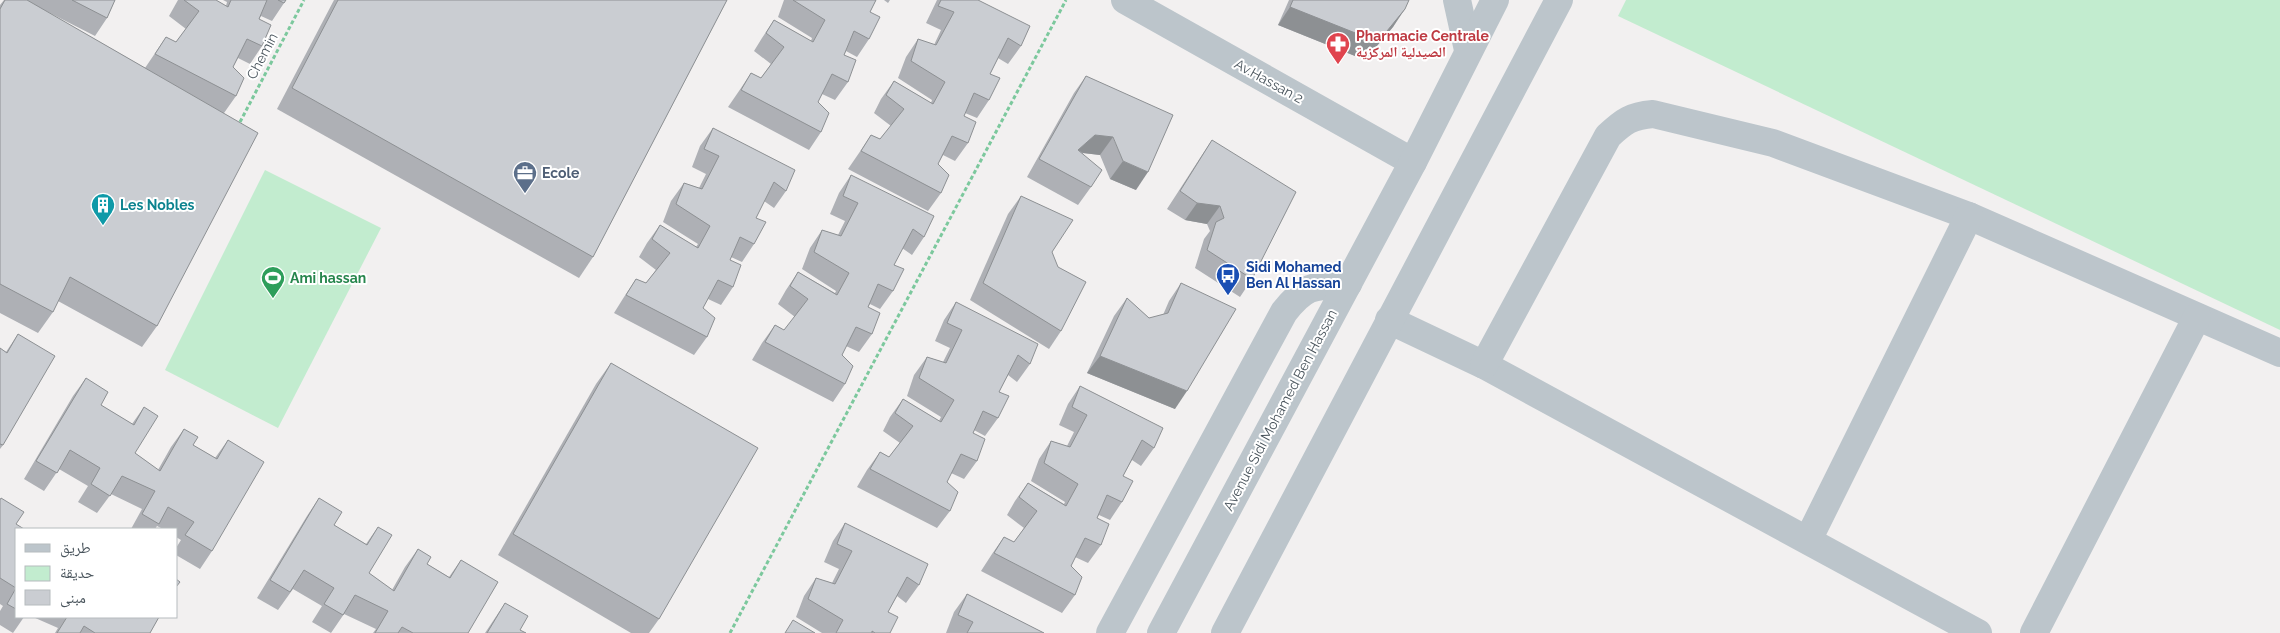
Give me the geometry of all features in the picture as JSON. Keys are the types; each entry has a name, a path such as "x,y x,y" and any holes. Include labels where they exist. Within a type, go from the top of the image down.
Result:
{"street":[{"name":"Av.Hassan 2","path":"1125,0 1413,162"},
{"path":"1457,0 1468,50"},
{"name":"Avenue Sidi Mohamed Ben Hassan","path":"1161,633 1413,162 1468,50 1495,0"},
{"path":"1225,633 1559,0"},
{"path":"1484,365 1608,136 1624,121 1637,115 1653,114 1773,143 1969,216 2280,353"},
{"path":"1808,540 1969,216"},
{"path":"1110,633 1284,312 1297,296 1306,289 1316,286 1348,284"},
{"path":"2034,633 2197,317"},
{"path":"1389,320 1484,365 1978,633"}],"path":[{"name":"Chemin","path":"240,122 304,0"},
{"path":"730,633 1066,0"}],"green space":[{"path":"1626,0 2280,0 2280,330 1618,16"},
{"name":"Ami hassan","path":"265,170 381,228 278,428 165,370"}],"building":[{"name":"Les Nobles","path":"5,0 27,0 258,133 157,326 70,277 53,312 0,284 0,9"},
{"path":"72,0 115,0 107,18"},
{"path":"184,0 216,0 228,7 231,0 267,0 259,19 271,25 262,46 247,39 233,67 244,78 236,96 155,54 166,37 176,42 199,11"},
{"name":"Ecole","path":"338,0 727,0 593,257 292,88"},
{"path":"793,0 876,0 870,12 880,17 869,39 854,31 844,55 856,60 848,82 832,74 818,102 829,113 821,132 741,90 751,73 761,78 784,47 766,33 774,20 813,42 825,20"},
{"path":"941,0 978,0 1030,26 1021,46 1008,38 990,74 1000,78 989,100 974,93 964,116 976,122 968,143 952,136 938,164 949,175 941,193 861,151 871,135 880,139 904,109 886,95 894,81 933,104 945,82 911,61 918,39 936,45 954,12 938,6"},
{"path":"1293,0 1409,0 1405,9 1378,42 1290,7"},
{"path":"1086,76 1173,115 1148,172 1123,161 1113,137 1095,135 1078,150 1102,170 1091,187 1039,159"},
{"path":"713,128 795,170 786,191 774,182 756,218 766,222 754,244 740,237 730,260 741,265 733,287 718,280 703,308 715,318 707,337 626,295 636,279 646,283 670,253 652,239 660,225 698,248 710,226 676,204 684,183 702,189 719,156 704,149"},
{"path":"1212,140 1296,192 1252,279 1207,250 1216,222 1224,218 1220,206 1197,203 1180,191"},
{"path":"851,175 934,216 924,237 913,229 894,265 904,269 893,291 878,284 868,307 880,313 872,334 856,327 842,355 853,366 845,384 765,342 775,325 784,330 808,299 790,286 798,272 837,295 849,273 814,252 822,230 841,236 858,203 843,196"},
{"path":"1021,196 1073,220 1052,252 1058,267 1086,282 1061,331 983,283"},
{"path":"1181,283 1236,309 1187,391 1100,356 1127,298 1149,318 1168,313"},
{"path":"956,302 1038,344 1030,364 1018,355 999,392 1009,396 998,418 983,411 973,433 985,439 977,461 961,454 947,482 958,492 950,511 870,469 880,452 889,457 913,426 895,413 903,399 941,422 954,400 919,378 927,357 946,363 962,330 947,323"},
{"path":"18,334 55,356 3,445 0,444 0,348 7,353"},
{"path":"611,363 758,448 659,619 513,534"},
{"path":"86,378 108,392 101,405 134,425 144,407 158,416 135,453 160,471 184,429 198,437 193,445 217,459 228,440 264,462 212,551 185,535 194,522 168,507 159,524 142,514 155,491 122,476 110,496 91,484 100,468 70,450 57,473 36,461"},
{"path":"1080,386 1163,428 1154,448 1142,440 1123,476 1133,481 1122,502 1107,495 1097,518 1109,524 1101,545 1085,538 1071,566 1082,577 1075,595 994,553 1004,537 1014,542 1037,511 1019,497 1028,483 1066,506 1078,484 1044,463 1051,441 1070,447 1087,415 1072,407"},
{"path":"1,498 24,512 16,524 22,528 15,528 15,587 0,578"},
{"path":"319,498 342,512 334,525 367,545 378,527 392,535 369,573 394,591 418,549 431,557 427,564 450,578 461,560 498,582 468,633 413,633 402,627 398,633 375,633 388,611 355,595 343,615 324,604 334,588 304,570 290,592 270,580"},
{"path":"845,523 928,564 919,585 907,577 888,612 898,617 890,633 875,633 872,631 872,633 836,633 843,620 808,599 816,578 835,584 852,551 837,544"},
{"path":"15,590 15,608 7,604"},
{"path":"967,594 1044,633 967,633 973,622 958,615"},
{"path":"505,603 528,616 520,630 526,633 487,633"},
{"path":"66,618 158,618 150,633 95,633 84,626 80,633 57,633"},
{"path":"793,620 815,633 785,633"}],"place":[{"name":"Pharmacie Centrale الصيدلية المركزية","path":"1338,65"},
{"name":"Ecole","path":"525,194"},
{"name":"Les Nobles","path":"103,226"},
{"name":"Sidi Mohamed Ben Al Hassan","path":"1228,296"},
{"name":"Ami hassan","path":"273,299"}]}
